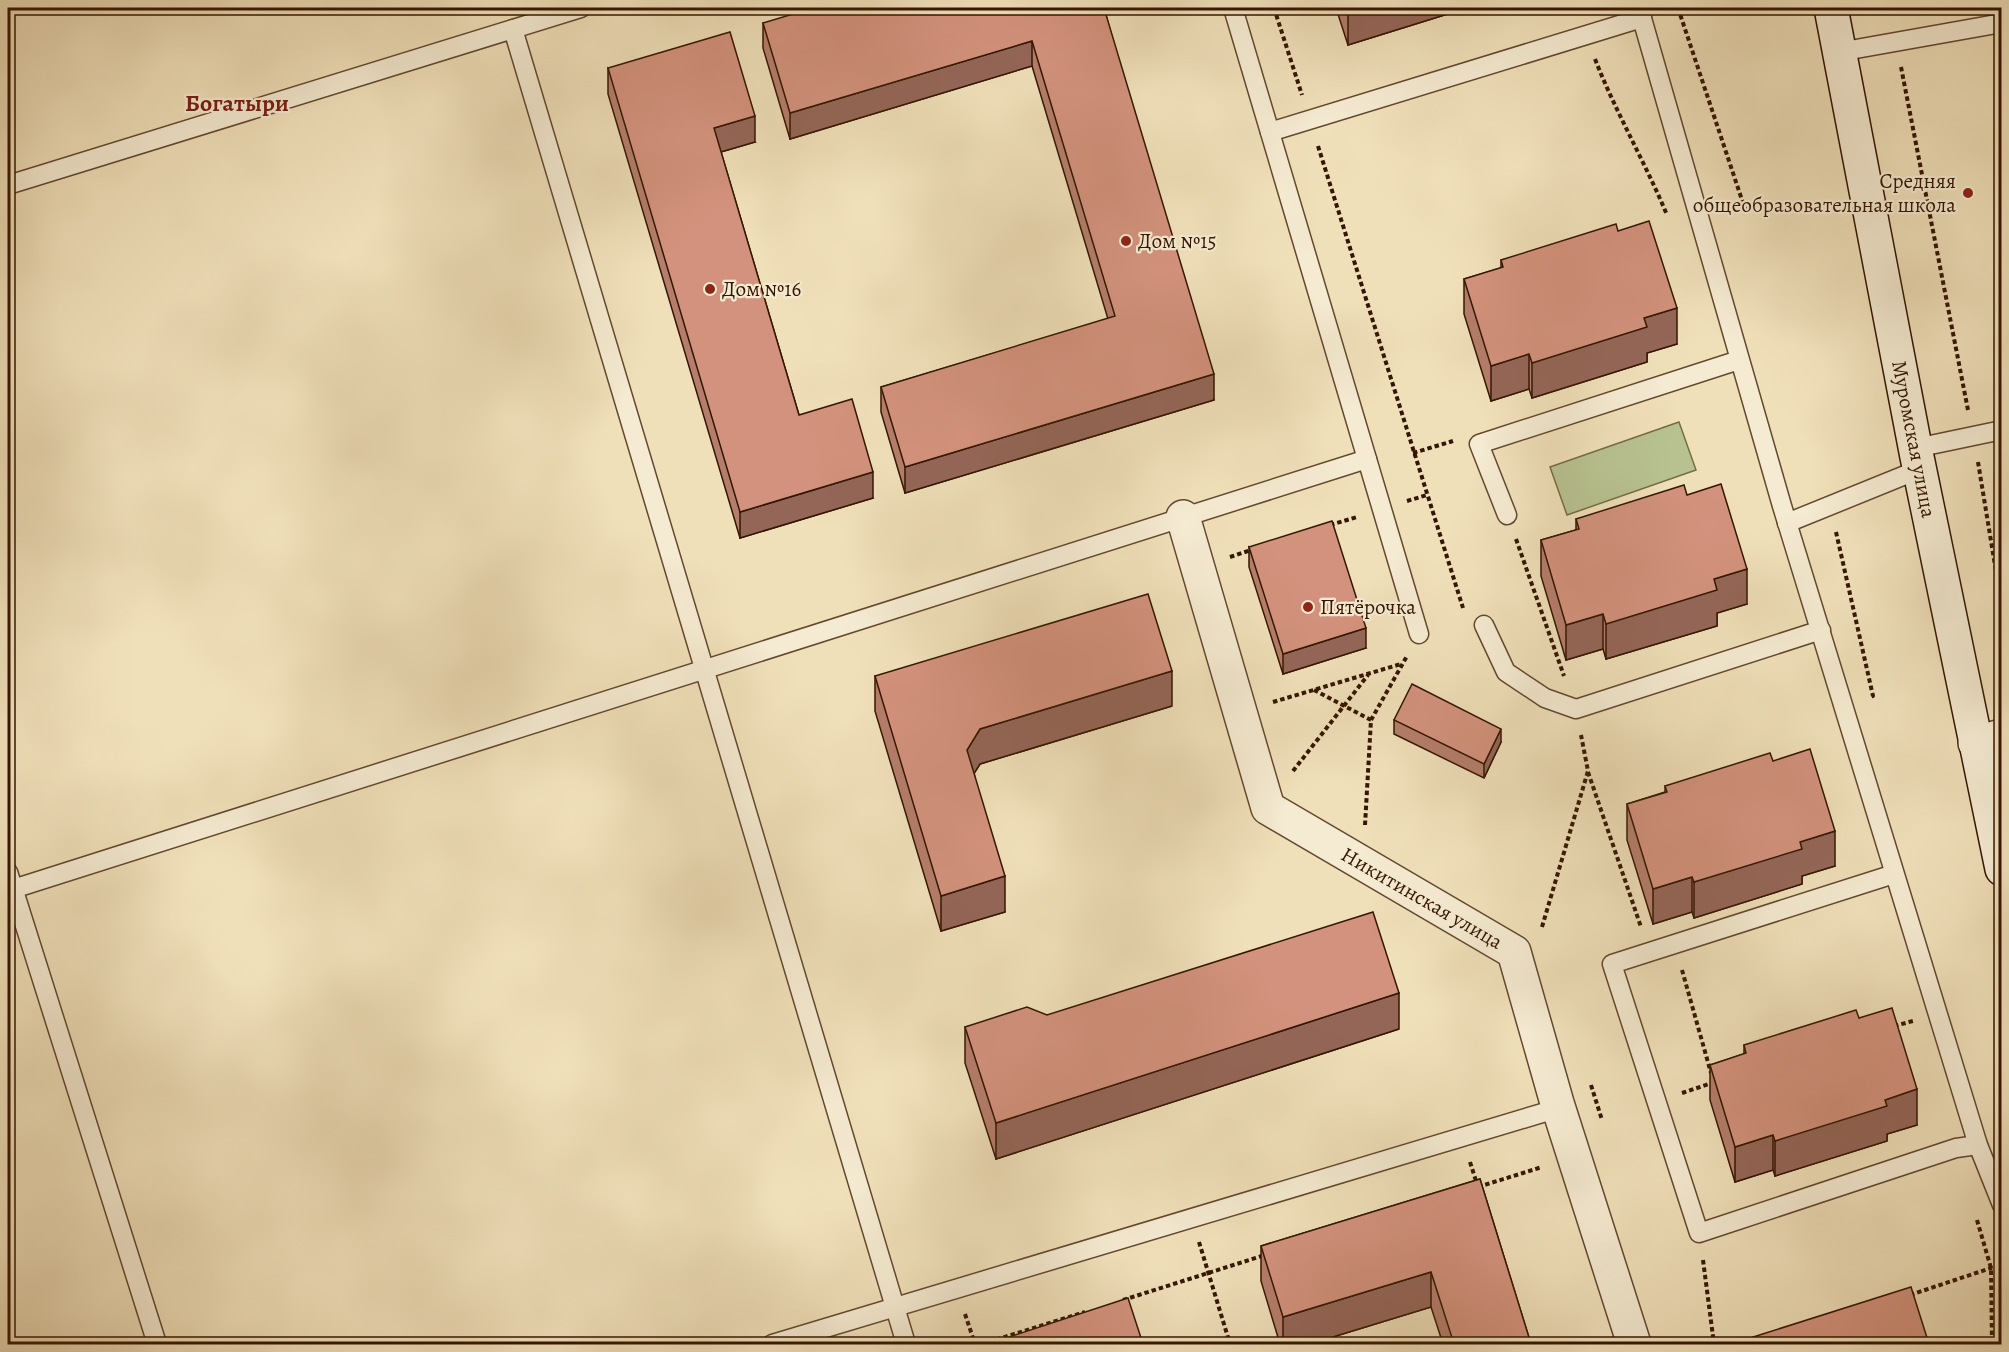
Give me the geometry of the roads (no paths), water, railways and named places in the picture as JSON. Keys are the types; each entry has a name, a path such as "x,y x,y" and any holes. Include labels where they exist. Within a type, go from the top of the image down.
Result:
{"street":[{"name":"Муромская улица","path":"1831,8 1918,459 1988,740 2001,869"},
{"name":"Никитинская улица","path":"1183,518 1268,808 1514,952 1559,1108 1634,1344"}],"lane":[{"path":"8,185 581,8"},
{"path":"1233,8 1419,634"},
{"path":"1270,132 1641,13 1739,360 1788,523 1978,1145 2001,1206"},
{"path":"1839,52 2001,23"},
{"path":"513,28 906,1344"},
{"path":"1507,515 1479,444 1739,360"},
{"path":"1788,523 1918,459 1973,436 2001,430"},
{"path":"157,1344 10,880 703,670 1367,459"},
{"path":"1484,625 1506,672 1545,698 1576,709 1821,630"},
{"path":"1894,874 1612,964 1699,1233 1956,1148 1978,1145"},
{"path":"772,1344 1559,1108"}],"place":[{"name":"Средняя общеобразовательная школа","path":"1968,193"},
{"name":"Дом №15","path":"1126,241"},
{"name":"Дом №16","path":"710,289"},
{"name":"Пятёрочка","path":"1308,607"}],"district":[{"name":"Богатыри","path":"237,103"}]}
